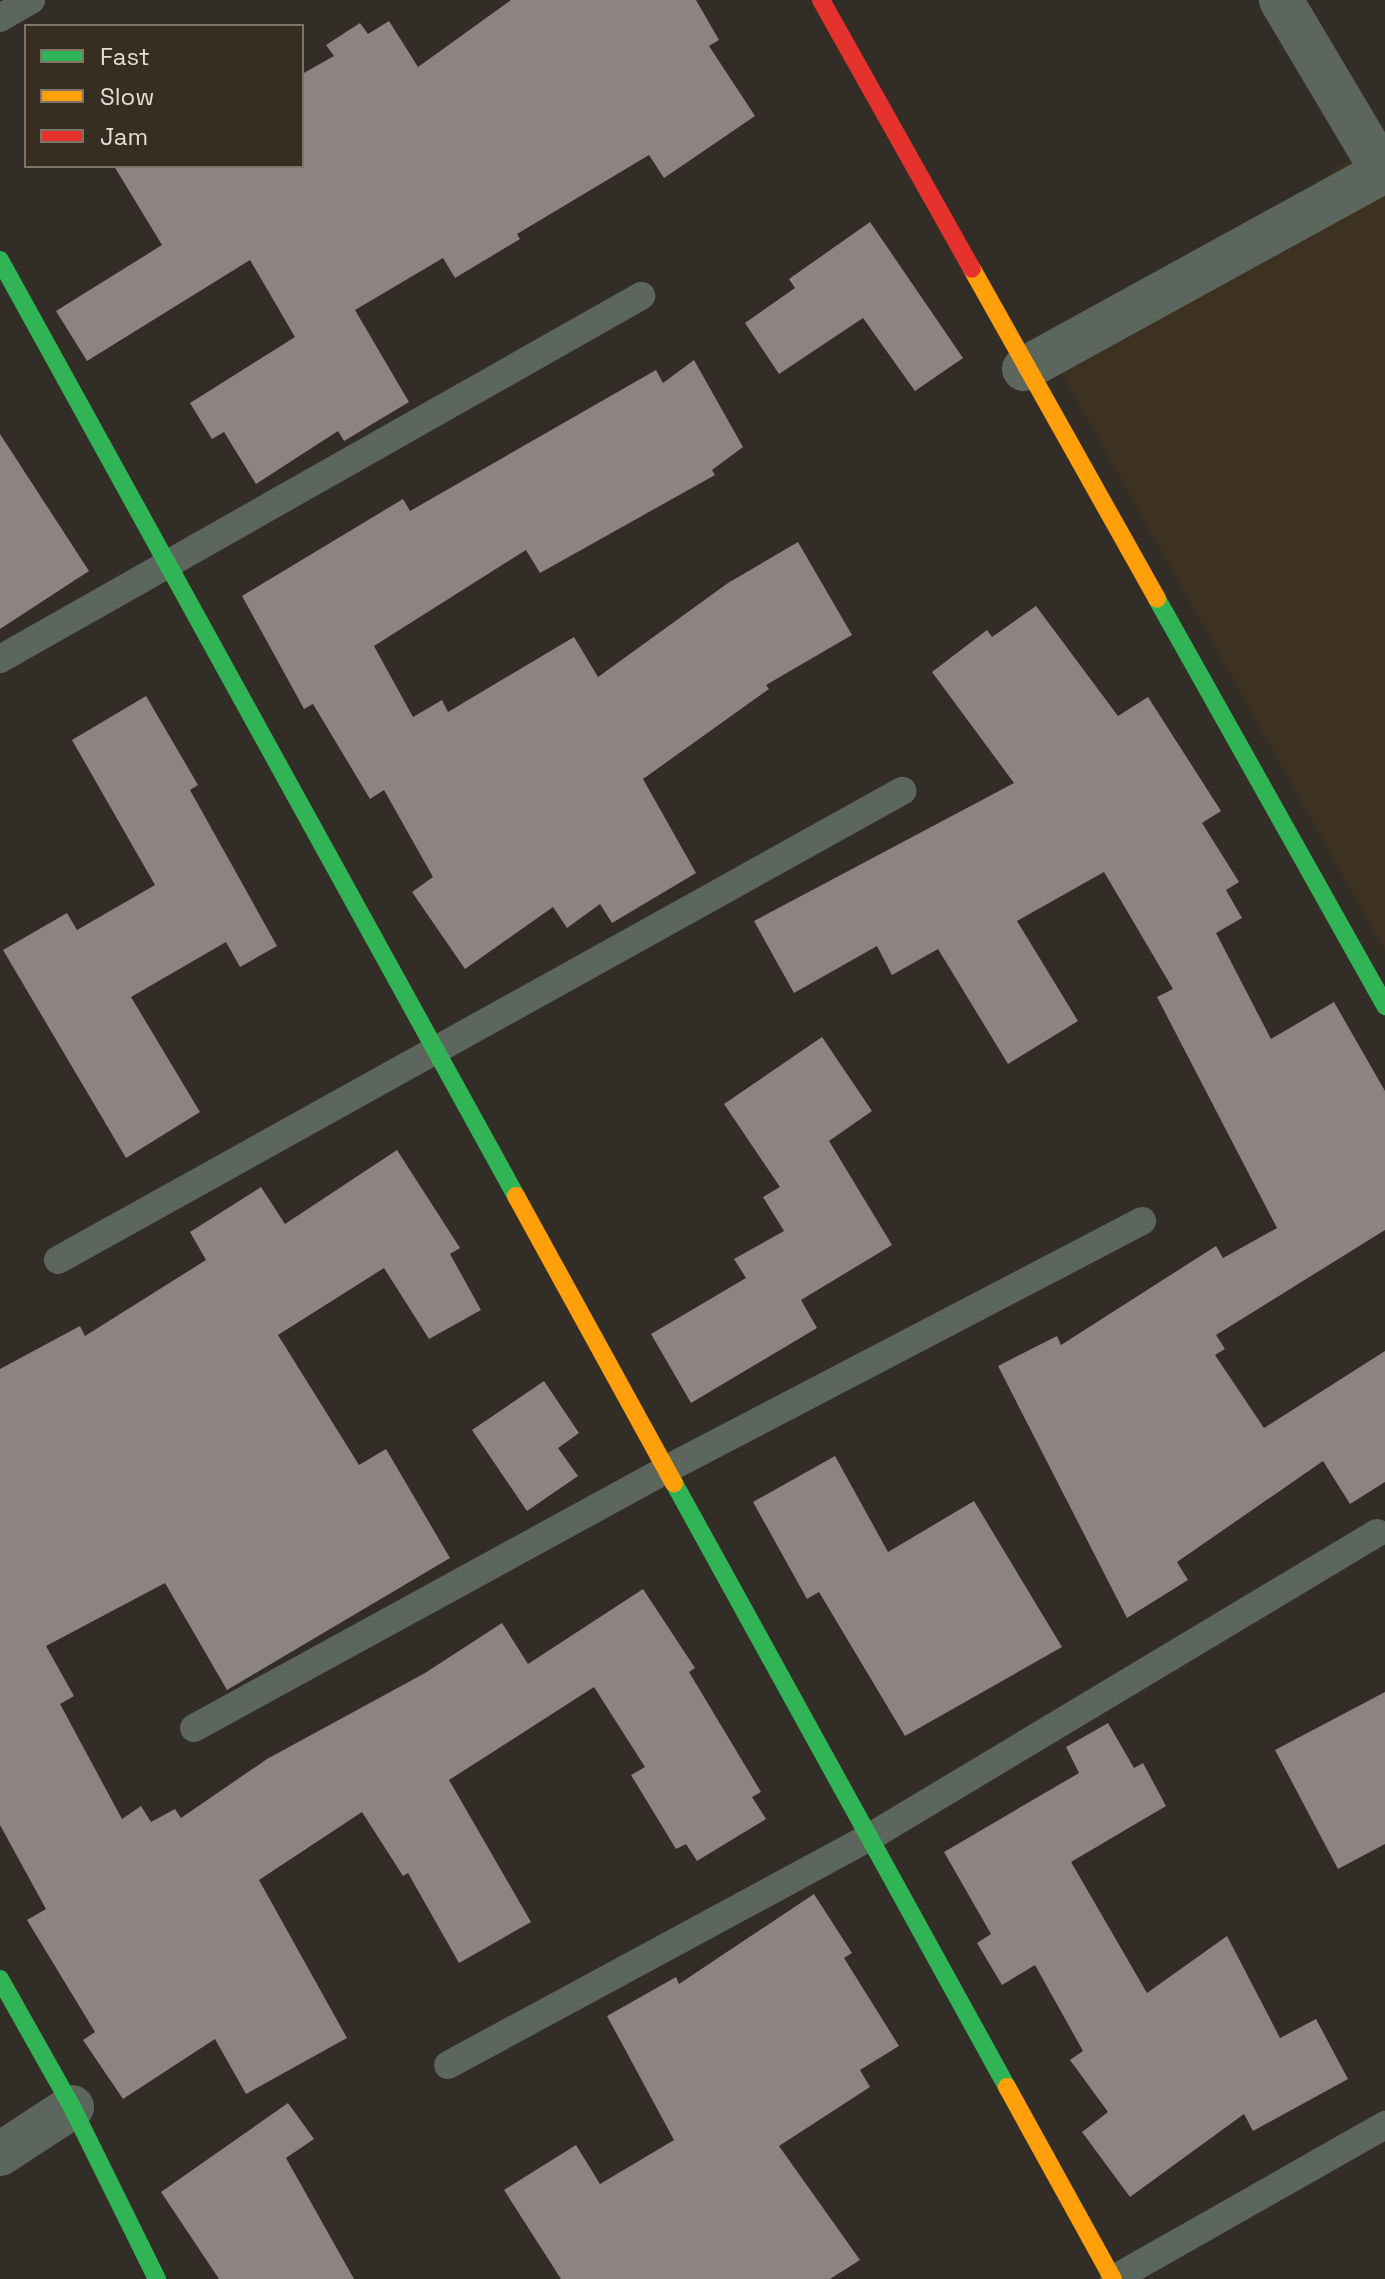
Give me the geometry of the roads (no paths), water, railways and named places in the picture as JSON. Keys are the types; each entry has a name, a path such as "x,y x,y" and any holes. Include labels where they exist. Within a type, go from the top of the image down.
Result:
{"street":[{"path":"821,0 1024,369 1385,1006"},
{"path":"1024,369 1384,175 1281,0"},
{"path":"0,260 1114,2279"},
{"path":"0,1979 72,2107 157,2279"},
{"path":"0,2154 72,2107"}],"lane":[{"path":"0,18 31,0"},
{"path":"0,659 641,296"},
{"path":"58,1260 902,791"},
{"path":"194,1728 667,1469 1142,1221"},
{"path":"448,2065 870,1837 1377,1533"},
{"path":"1114,2279 1385,2125"}]}
